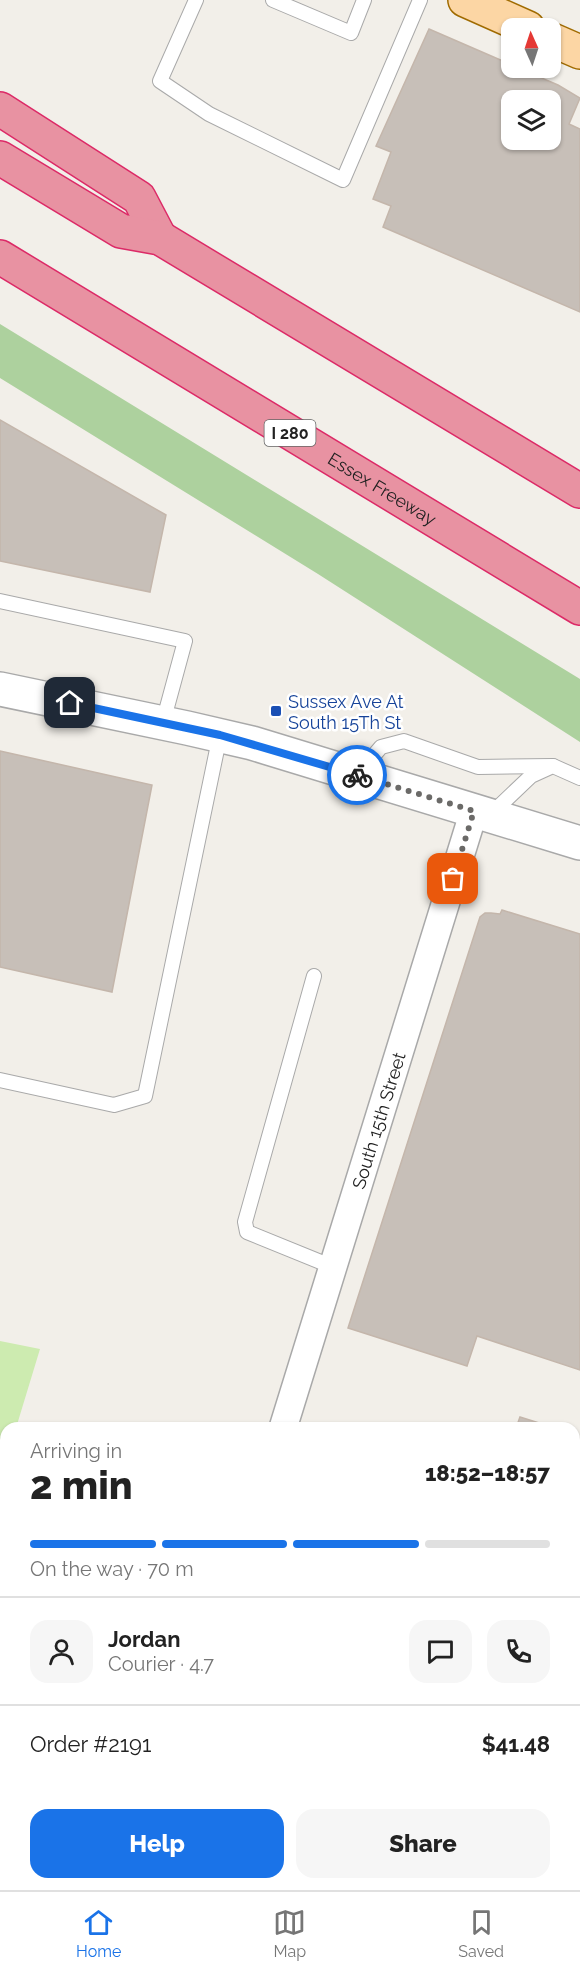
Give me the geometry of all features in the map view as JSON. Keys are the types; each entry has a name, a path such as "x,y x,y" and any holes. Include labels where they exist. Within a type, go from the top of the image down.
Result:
{"highway":[{"path":"0,109 139,198 160,238"},
{"path":"0,158 121,231 160,238 580,491"},
{"name":"Essex Freeway","path":"0,257 580,608"}],"main road":[{"path":"465,0 506,18"},
{"path":"561,44 580,52"}],"street":[{"path":"0,689 220,735 580,843"},
{"name":"South 15th Street","path":"285,1422 333,1267 482,813"}],"lane":[{"path":"196,0 160,81 209,114 343,180 420,0"},
{"path":"273,0 351,33 364,0"},
{"path":"0,601 185,640 163,723"},
{"path":"0,1080 114,1105 146,1096 220,735"},
{"path":"357,775 381,747 404,741 478,766 553,766 580,778"},
{"path":"482,813 531,776 553,766"},
{"path":"314,976 244,1222 247,1232 333,1267"}],"green space":[{"path":"0,324 580,679 580,742 318,574 0,378"},
{"path":"0,1341 40,1349 18,1422 0,1422"}],"building":[{"path":"429,29 501,60 501,78 542,78 580,98 569,124 580,129 580,312 383,227 391,206 373,199 391,152 376,146"},
{"path":"0,420 166,515 150,592 0,561"},
{"path":"0,751 152,785 112,992 0,967"},
{"path":"502,910 580,934 580,1370 477,1336 467,1366 348,1328 480,917 485,913 500,914"},
{"path":"520,1417 536,1422 518,1422"}],"way so far":[{"path":"357,775 474,811 453,879"}],"place":[{"name":"Sussex Ave At South 15Th St","path":"276,711"}],"route":[{"path":"70,703 252,743 357,775"}]}
